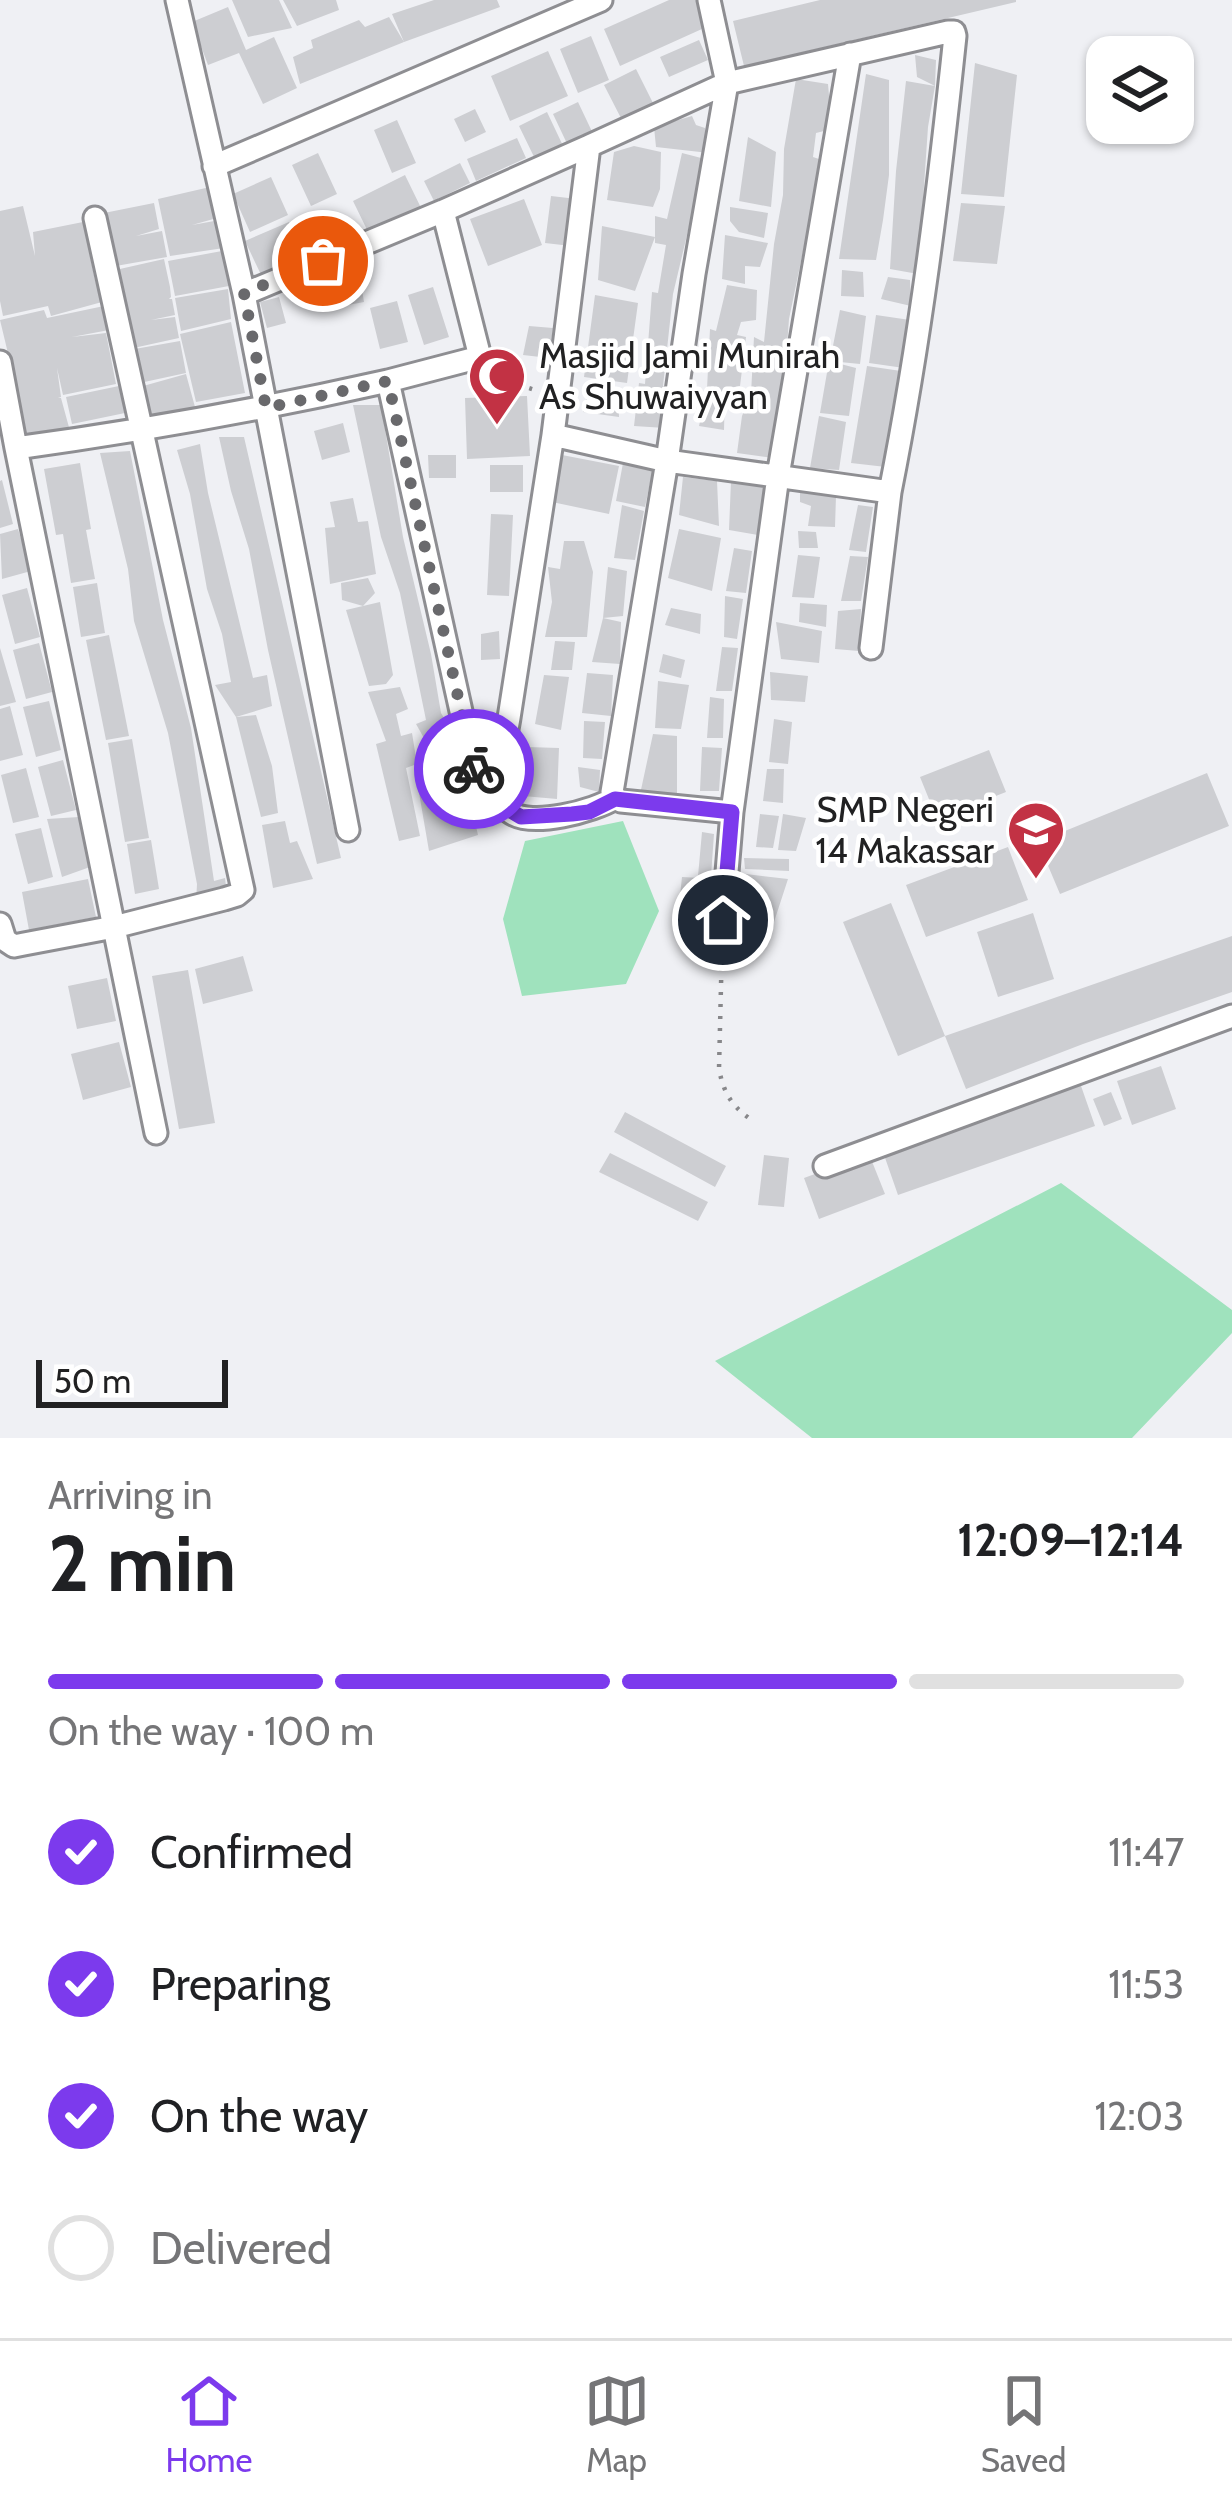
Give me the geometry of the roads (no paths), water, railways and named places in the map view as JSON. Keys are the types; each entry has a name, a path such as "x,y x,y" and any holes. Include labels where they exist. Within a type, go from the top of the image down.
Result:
{"street":[{"path":"214,166 601,0"},
{"path":"615,799 612,792 727,83 709,0"},
{"path":"183,2 348,830"},
{"path":"244,293 443,211 727,83 954,32 936,212 912,381 890,492 871,648"},
{"path":"723,920 732,812 778,476 850,54"},
{"path":"388,381 475,770 488,780 500,768 508,718 553,435 589,146"},
{"path":"16,448 266,408 480,358 443,211"},
{"path":"0,924 5,940 14,946 114,927 243,890 95,218"},
{"path":"0,362 5,424 16,448 156,1133"},
{"path":"553,435 667,461 890,492"},
{"path":"495,776 506,808 521,817 589,812 615,799 732,812"},
{"path":"825,1166 1232,1016"}],"place":[{"name":"Masjid Jami Munirah As Shuwaiyyan","path":"497,427"},
{"name":"SMP Negeri 14 Makassar","path":"1036,881"}]}
